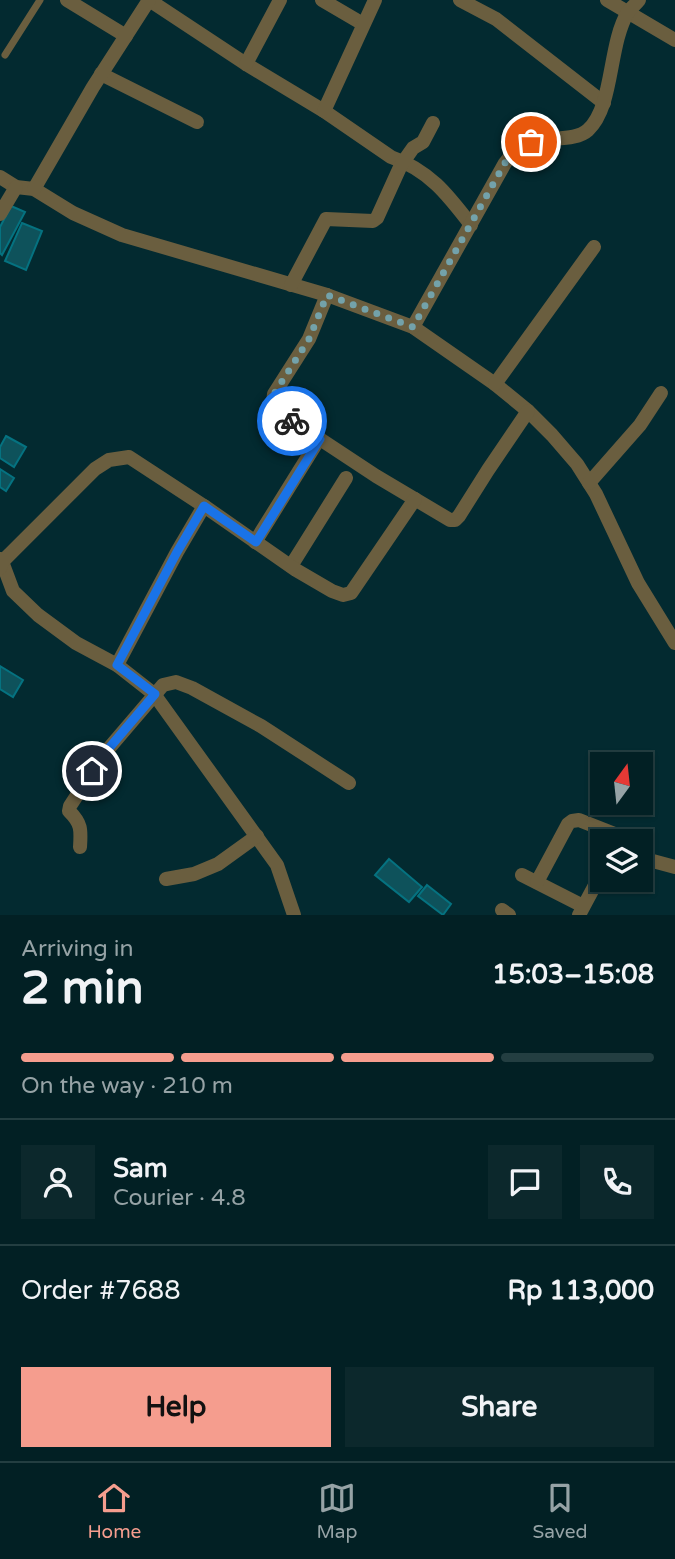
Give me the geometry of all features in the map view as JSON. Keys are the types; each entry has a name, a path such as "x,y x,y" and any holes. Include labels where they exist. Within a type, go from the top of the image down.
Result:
{"street":[{"path":"67,0 126,36"},
{"path":"34,189 101,74 149,0 441,187 471,225"},
{"path":"246,64 280,0"},
{"path":"322,0 363,24"},
{"path":"324,111 374,0"},
{"path":"460,0 496,19 604,103"},
{"path":"607,0 675,40"},
{"path":"413,327 505,163 515,151 531,142 579,136 587,131 604,103 616,44 628,12 639,0"},
{"path":"101,74 197,122"},
{"path":"291,285 326,219 373,221 377,218 403,161 412,148 423,142 433,123"},
{"path":"0,177 16,187 34,189 73,213 122,235 327,295 413,327 495,384 528,411 577,464 596,494 638,583 675,643"},
{"path":"0,214 16,187"},
{"path":"495,384 594,247"},
{"path":"327,295 309,339 274,394 276,410 450,520 456,520 528,411"},
{"path":"589,483 640,425 661,393"},
{"path":"256,542 320,439"},
{"path":"294,915 277,865 155,694 117,665 76,643 38,615 13,591 1,562 95,469 108,460 129,457 291,566 332,592 343,595 351,593 415,499"},
{"path":"291,566 346,478"},
{"path":"117,665 204,506"},
{"path":"80,847 81,828 69,811 69,806 104,754 163,685 176,682 192,688 261,726 349,783"},
{"path":"537,882 568,824 579,820 600,829"},
{"path":"166,879 194,874 218,864 257,836"},
{"path":"653,861 675,867"},
{"path":"522,875 581,910 591,892"}],"lane":[{"path":"5,55 40,0"}],"building":[{"path":"11,206 25,212 2,255 0,227"},
{"path":"22,223 42,231 26,270 5,261"},
{"path":"6,436 26,447 14,467 0,458 0,447"},
{"path":"0,469 14,478 6,491 0,487"},
{"path":"0,666 23,680 13,697 0,689"},
{"path":"389,859 422,887 409,902 375,875"},
{"path":"427,885 451,904 443,915 418,896"}],"way so far":[{"path":"292,421 276,410 274,394 309,339 327,295 413,327 505,163 515,151 531,142"}],"route":[{"path":"92,771 155,694 117,665 177,552 204,506 256,542 320,439 292,421"}]}
